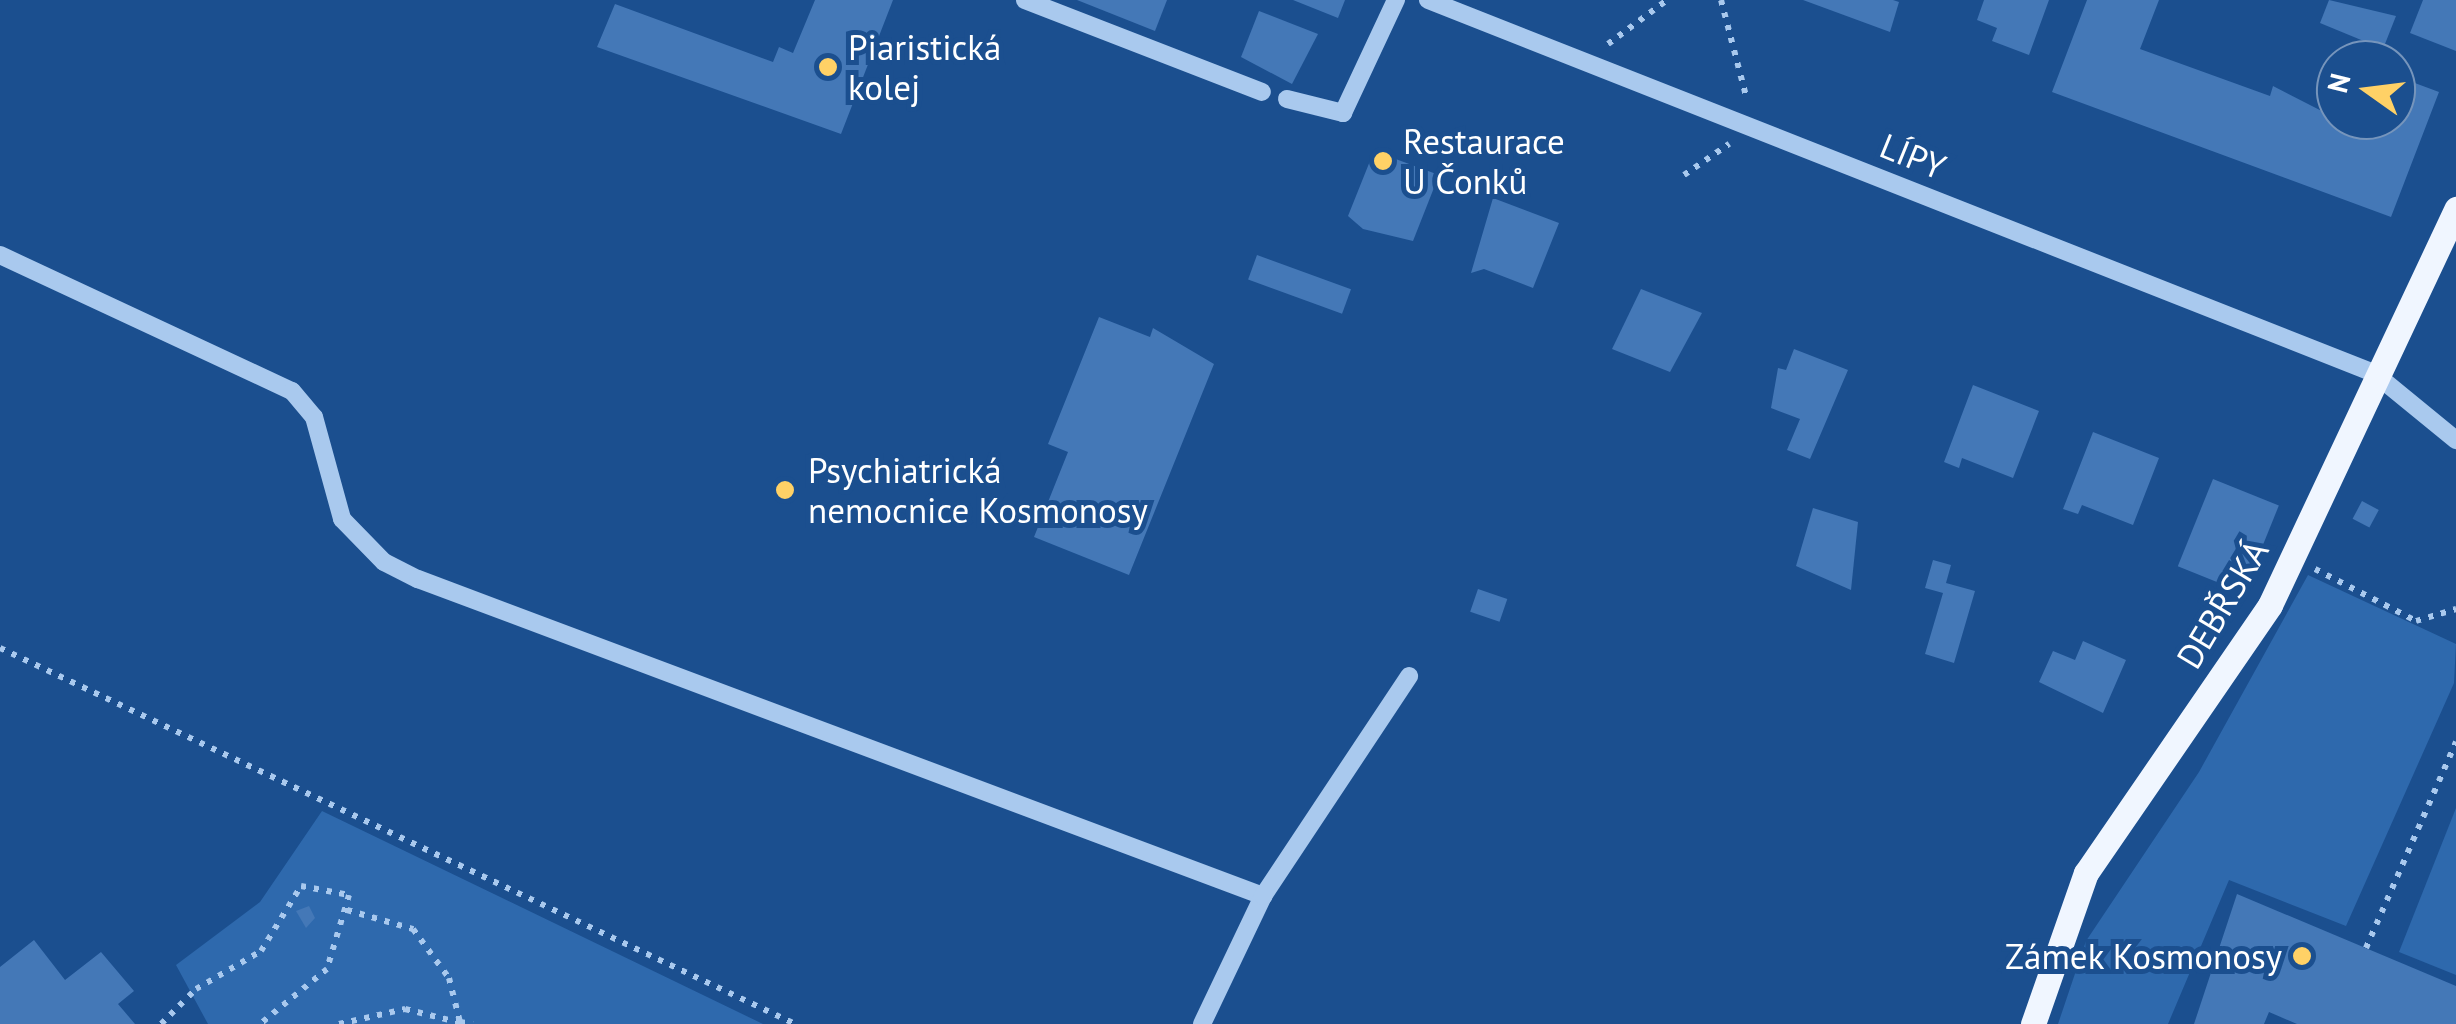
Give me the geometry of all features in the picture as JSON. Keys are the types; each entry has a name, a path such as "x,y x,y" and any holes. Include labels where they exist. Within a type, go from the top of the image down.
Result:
{"main road":[{"name":"DEBŘSKÁ","path":"2032,1024 2086,874 2270,605 2374,373 2456,208"}],"street":[{"path":"1026,0 1262,92"},
{"path":"1287,99 1342,113 1396,0"},
{"name":"LÍPY","path":"1428,0 2374,373 2456,440"},
{"path":"0,255 292,391 314,417 342,519 384,562 1263,896"},
{"path":"1202,1024 1263,896 1410,676"}],"path":[{"path":"1583,61 1667,0"},
{"path":"1721,0 1748,102"},
{"path":"1684,176 1732,139"},
{"path":"2310,566 2416,621 2456,609"},
{"path":"0,648 796,1024"},
{"path":"2366,948 2456,742"},
{"path":"161,1024 196,990 261,951 301,886 349,895 327,969 260,1024"},
{"path":"347,910 412,929 449,978 461,1023"},
{"path":"338,1024 405,1010 473,1024"}],"shaded area":[{"path":"2308,575 2456,644 2454,683 2346,926 2229,880 2168,1024 2058,1024 2086,941 2199,772"},
{"path":"2456,808 2456,975 2399,952"},
{"path":"322,811 763,1024 208,1024 176,965 260,902"}],"building":[{"path":"815,0 893,0 841,134 597,47 615,4 773,62 779,47 793,53"},
{"name":"Piaristická kolej","path":"1077,0 1167,0 1155,31"},
{"path":"1293,0 1345,0 1338,18"},
{"path":"1803,0 1893,0 1899,2 1890,32"},
{"path":"1984,0 2049,0 2029,55 1992,41 1997,28 1977,20"},
{"path":"2087,0 2159,0 2140,49 2270,96 2273,86 2316,108 2316,140 2416,140 2416,83 2439,92 2391,217 2052,92"},
{"path":"2329,0 2396,16 2387,40 2361,40 2320,23"},
{"path":"2423,0 2456,0 2456,51 2410,33"},
{"path":"1259,11 1318,34 1292,84 1241,57"},
{"path":"1374,151 1439,175 1413,241 1363,229 1348,216"},
{"path":"1493,198 1559,223 1533,288 1484,269 1471,273"},
{"path":"1257,255 1351,289 1342,314 1248,279"},
{"path":"1641,289 1702,313 1670,372 1612,349"},
{"path":"1099,317 1150,337 1153,328 1214,364 1129,575 1034,537 1068,452 1048,444"},
{"path":"1794,349 1848,370 1810,459 1787,450 1800,419 1771,408 1778,368 1786,370"},
{"path":"1973,385 2039,411 2013,478 1962,458 1959,468 1944,462"},
{"path":"2093,432 2159,458 2133,525 2082,505 2078,514 2063,509"},
{"path":"2213,479 2279,506 2244,593 2178,566"},
{"path":"2362,501 2379,510 2369,528 2353,519"},
{"path":"1813,508 1858,522 1851,590 1796,566"},
{"path":"1933,560 1951,565 1946,583 1975,591 1954,663 1925,654 1943,593 1925,588"},
{"path":"1478,589 1507,599 1499,622 1470,612"},
{"path":"2083,641 2126,660 2103,713 2039,682 2053,651 2075,660"},
{"name":"Zámek Kosmonosy","path":"2237,894 2456,986 2456,1024 2297,1024 2269,1012 2264,1024 2194,1024"},
{"path":"309,906 315,918 306,928 296,911"},
{"path":"34,940 65,980 101,952 134,991 118,1004 135,1024 0,1024 0,967"}],"place":[{"name":"Piaristická kolej","path":"828,67"},
{"name":"Restaurace U Čonků","path":"1383,161"},
{"name":"Psychiatrická nemocnice Kosmonosy","path":"785,490"},
{"name":"Zámek Kosmonosy","path":"2302,956"}]}
